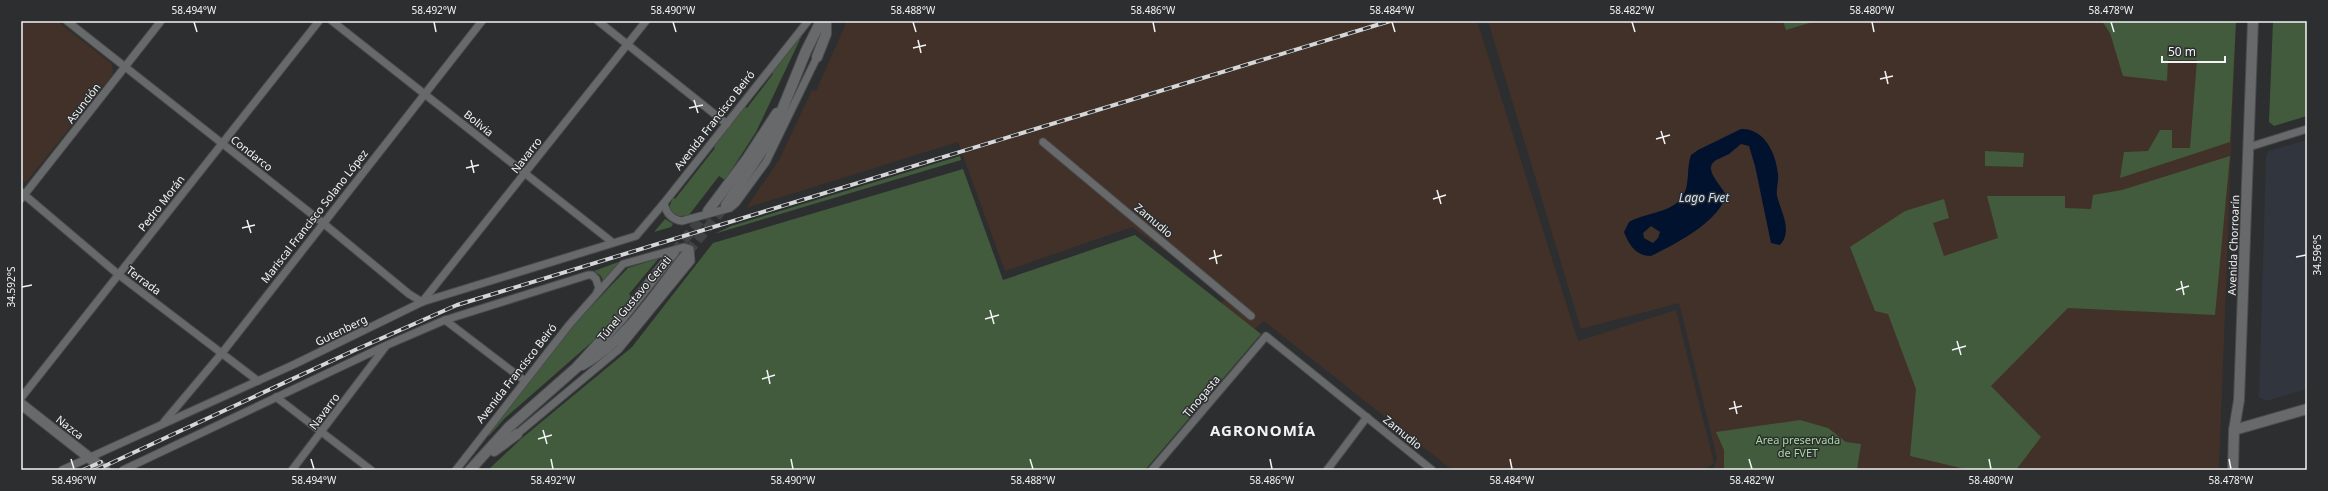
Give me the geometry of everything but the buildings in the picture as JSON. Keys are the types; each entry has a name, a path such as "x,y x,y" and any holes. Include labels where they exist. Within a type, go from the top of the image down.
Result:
{"main road":[{"path":"726,205 768,142 788,98 806,51 821,21"},
{"path":"817,57 826,34 826,21"},
{"name":"Avenida Chorroarín","path":"2233,470 2234,430 2239,400 2253,21"},
{"path":"708,211 747,159 788,98"},
{"name":"Túnel Gustavo Cerati","path":"480,460 509,427 576,368 622,318 674,252"},
{"name":"Túnel Gustavo Cerati","path":"576,368 600,356 617,339 688,252"},
{"name":"Nazca","path":"21,404 105,470"},
{"path":"2234,430 2307,409"},
{"path":"470,470 480,460 517,434"}],"street":[{"name":"Condarco","path":"67,21 126,66 323,223 409,294 422,302"},
{"name":"Asunción","path":"22,195 162,21"},
{"name":"Pedro Morán","path":"21,398 319,21"},
{"name":"Bolivia","path":"332,21 612,242"},
{"name":"Mariscal Francisco Solano López","path":"162,423 222,353 482,21"},
{"path":"598,21 727,124"},
{"name":"Navarro","path":"422,302 646,21"},
{"name":"Avenida Francisco Beiró","path":"638,234 808,21"},
{"path":"664,203 668,213 675,219 682,221 730,208 736,203 766,162 817,57"},
{"path":"2249,147 2307,130"},
{"name":"Zamudio","path":"1042,142 1251,316"},
{"name":"Terrada","path":"22,195 119,275 258,381"},
{"name":"Gutenberg","path":"62,470 162,423 258,381 422,302 638,234"},
{"name":"Avenida Francisco Beiró","path":"456,470 597,292 605,286 625,264 684,247 691,252 691,260 627,340 601,365 517,434"},
{"path":"122,470 387,345 445,320 588,275 592,275 596,279 599,288 597,292"},
{"path":"445,320 525,381"},
{"name":"Zamudio","path":"1266,336 1432,470"},
{"name":"Tinogasta","path":"1153,470 1266,336"},
{"name":"Navarro","path":"292,470 323,432 387,345"},
{"path":"276,397 371,470"},
{"path":"1327,470 1367,417"}],"shaded area":[{"path":"25,21 57,21 112,64 113,74 27,181 21,182 21,26"},
{"path":"847,21 1477,21 1578,341 1676,310 1714,463 1704,470 1452,470 1264,321 1228,353 1199,327 1228,296 1132,227 1005,271 958,142 746,208 779,160 812,90 816,91"},
{"path":"1488,21 2236,21 2219,470 1713,470 1717,458 1679,303 1581,329"},
{"path":"2307,140 2307,389 2266,401 2259,397 2266,156 2268,151"}],"green space":[{"path":"1783,21 1816,21 1786,30"},
{"path":"2102,21 2236,21 2230,142 2120,178 2124,152 2148,151 2160,130 2172,130 2172,148 2190,148 2197,60 2168,60 2167,81 2123,76 2110,33"},
{"path":"2273,21 2307,21 2307,116 2274,126 2269,122"},
{"path":"804,31 756,132 725,180 719,176 689,215 675,215 669,208 673,197 675,199 715,148 713,146 744,106 747,108 773,74 771,72"},
{"path":"1985,151 2024,153 2023,167 1985,166"},
{"path":"960,156 961,160 714,234 731,226"},
{"path":"2230,156 2215,315 2068,308 1991,386 2041,437 2016,470 1969,470 1910,456 1916,389 1888,314 1875,311 1850,247 1905,211 1944,199 1949,218 1933,223 1944,256 1998,238 1987,196 2065,196 2065,208 2091,209 2093,195 2122,190"},
{"path":"963,169 1003,280 1135,235 1261,334 1145,470 488,470 522,438 632,347 713,243"},
{"path":"665,219 673,224 671,227 654,232"},
{"path":"659,258 629,294 633,298 593,341 505,418 489,436 486,435 573,325 628,268"},
{"path":"621,261 604,283 601,276 594,271"},
{"name":"Area preservada de FVET","path":"1800,420 1828,428 1846,442 1861,444 1857,470 1724,470 1724,450 1716,432"}],"water":[{"name":"Lago Fvet","path":"1741,129 1749,130 1762,137 1771,150 1777,166 1777,196 1786,228 1784,240 1780,245 1771,243 1755,166 1749,146 1741,144 1729,154 1712,164 1711,168 1714,177 1726,195 1722,205 1706,223 1683,239 1651,256 1641,254 1634,249 1624,232 1629,222 1669,208 1682,197 1686,189 1691,155 1698,150","holes":["1651,226 1660,232 1658,238 1653,243 1644,238 1643,233"]}],"tunnel":[{"path":"688,252 726,205"},
{"path":"674,252 708,211"}],"railway":[{"path":"96,470 355,350 457,305 1390,21"},
{"path":"83,470 101,462"}],"district":[{"name":"AGRONOMÍA","path":"1263,430"}]}
